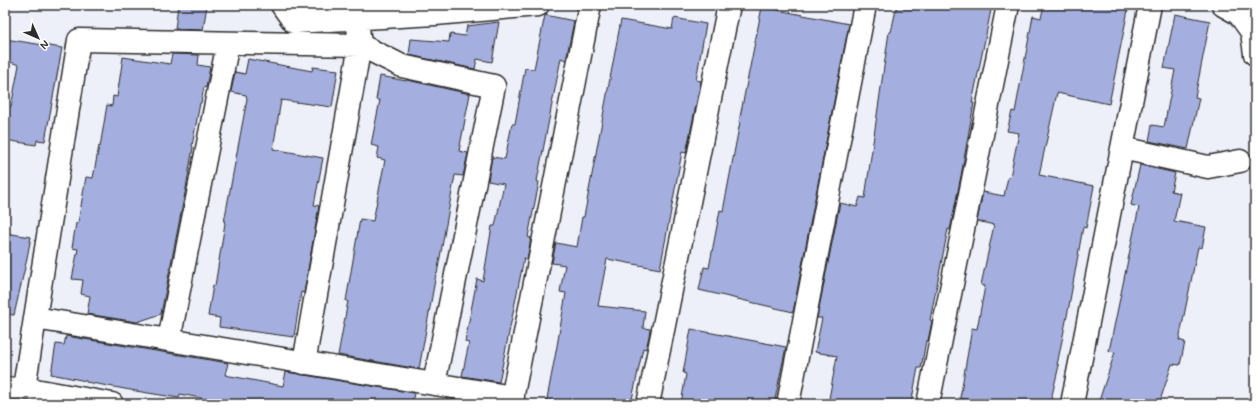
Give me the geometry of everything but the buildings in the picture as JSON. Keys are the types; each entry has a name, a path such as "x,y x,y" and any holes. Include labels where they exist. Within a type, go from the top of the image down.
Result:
{"street":[{"path":"282,5 294,22 358,18 434,10 538,5"},
{"path":"35,318 434,384 512,400 590,5"},
{"path":"648,404 729,5"},
{"path":"788,404 865,5"},
{"path":"928,404 1008,5"},
{"path":"1072,404 1150,5"},
{"path":"1223,5 1239,14 1254,32 1255,54"},
{"path":"304,362 360,45 358,18"},
{"path":"112,404 14,389 35,318 79,40 360,45 402,66 494,86 434,384"},
{"path":"169,340 228,43"},
{"path":"1122,148 1208,166 1240,161"}]}
